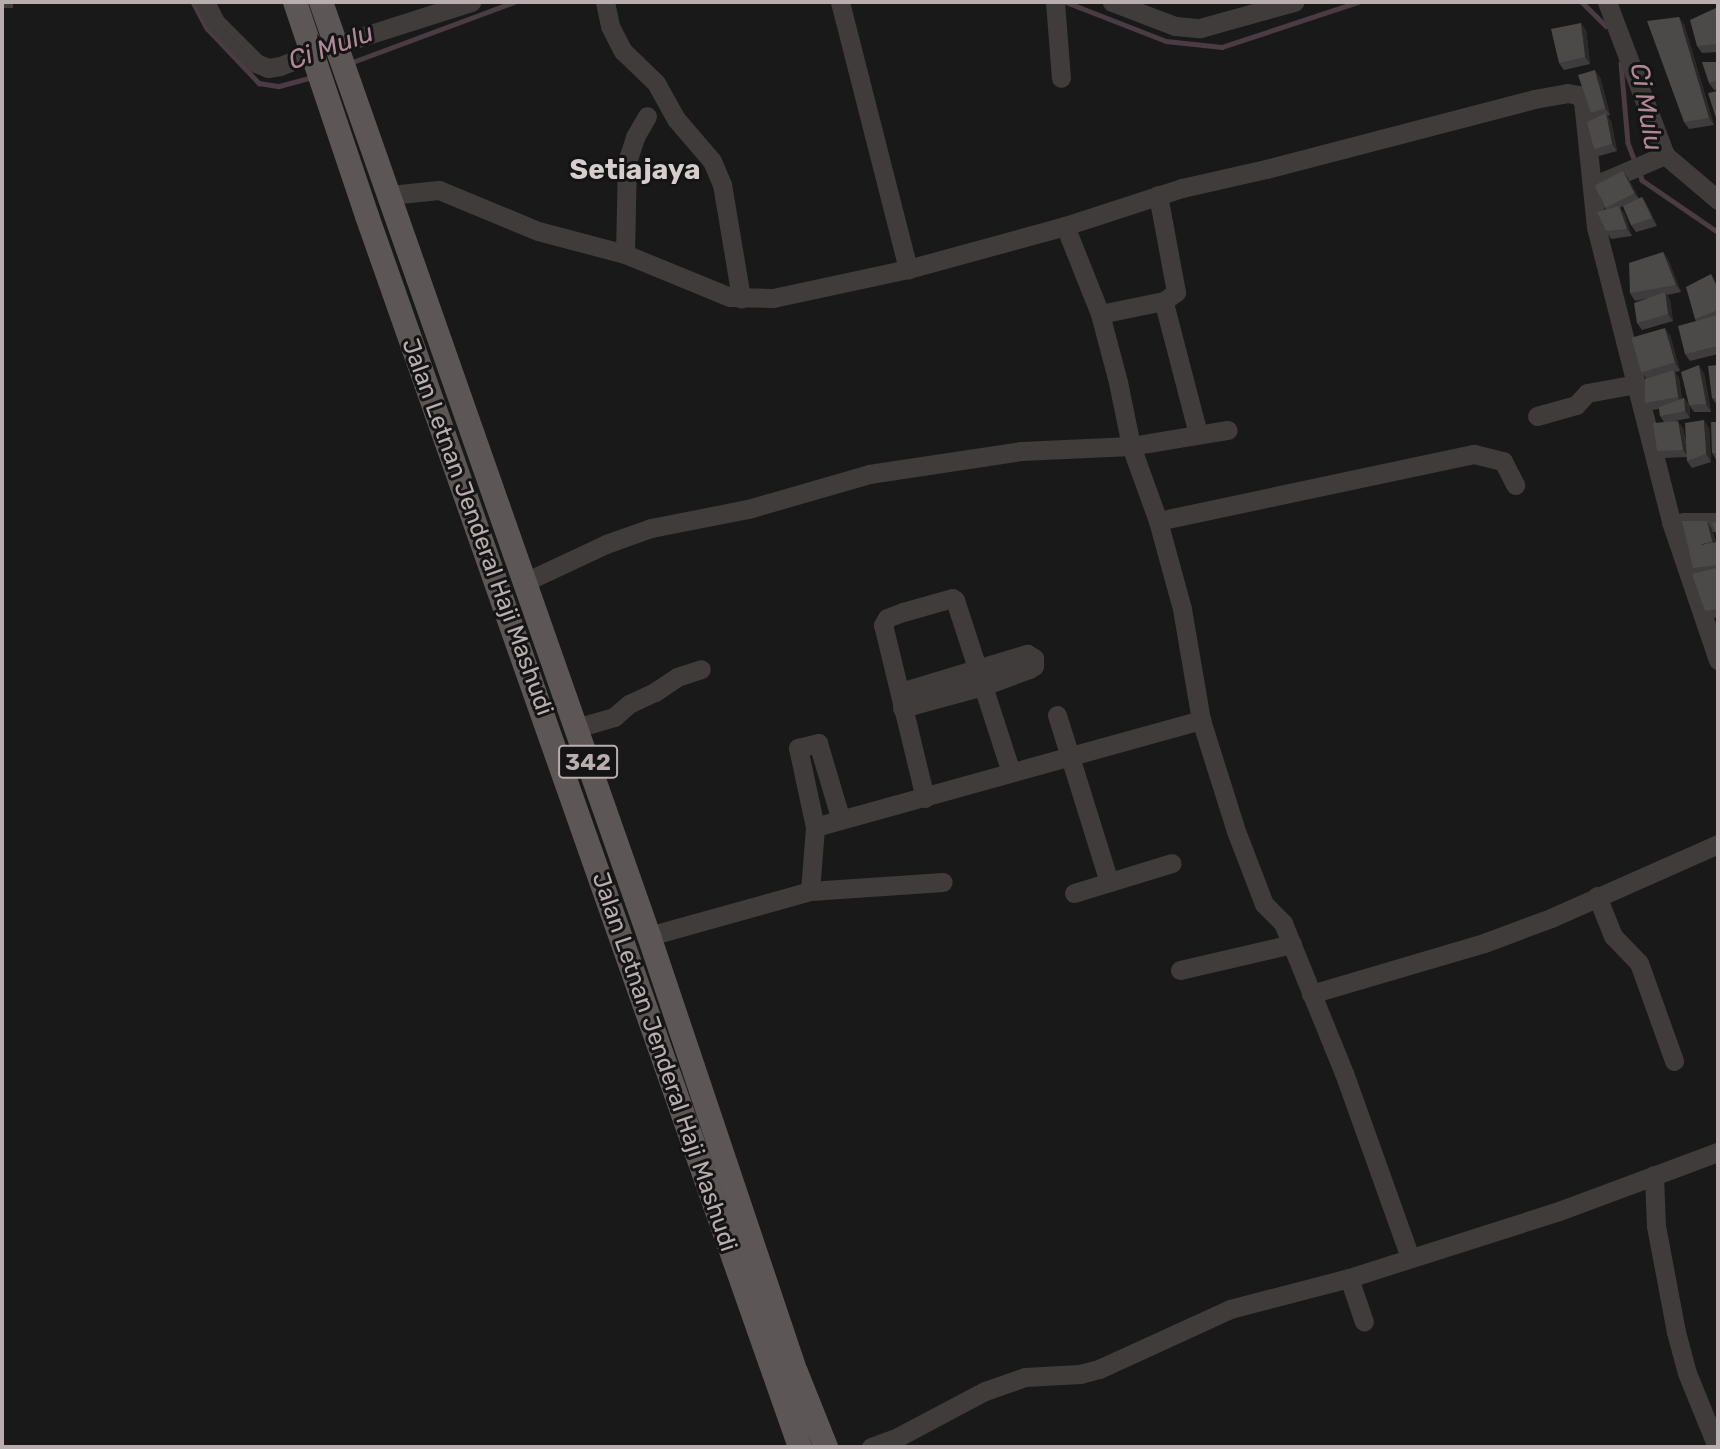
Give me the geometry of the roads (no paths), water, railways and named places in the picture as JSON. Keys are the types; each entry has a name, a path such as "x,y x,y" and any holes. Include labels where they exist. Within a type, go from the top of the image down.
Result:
{"main road":[{"name":"Jalan Letnan Jenderal Haji Mashudi","path":"295,2 794,1446"},
{"name":"Jalan Letnan Jenderal Haji Mashudi","path":"321,2 649,936 796,1372 826,1447"}],"street":[{"path":"205,2 215,22 256,63 268,68 312,56"},
{"path":"337,47 471,2"},
{"path":"605,2 610,26 624,51 656,83 676,119 712,161 722,184 741,298"},
{"path":"840,2 908,269"},
{"path":"1112,2 1187,28 1218,25 1294,2"},
{"path":"1607,2 1665,155 1718,200"},
{"path":"1055,4 1061,78"},
{"path":"390,195 439,190 538,231 625,254 698,286 741,298 800,293 908,269 1065,226 1158,195 1534,99 1567,93 1578,94 1583,101 1596,227 1671,522 1718,660"},
{"path":"625,254 627,162 635,137 648,116"},
{"path":"1592,186 1665,155"},
{"path":"1100,314 1164,301 1176,292 1158,195"},
{"path":"1065,226 1100,314 1131,446 1158,521 1182,609 1201,720 1255,883 1264,904 1283,923 1292,944 1344,1073 1410,1257"},
{"path":"1164,301 1198,434"},
{"path":"1537,416 1576,405 1587,393 1636,384"},
{"path":"525,582 606,544 651,528 748,509 869,474 1021,451 1131,446 1228,430"},
{"path":"1158,521 1474,454 1503,461 1516,485"},
{"path":"1671,522 1718,522"},
{"path":"925,798 884,620 948,599 954,599 958,606 1011,772"},
{"path":"576,728 614,717 629,704 655,692 677,677 701,669"},
{"path":"901,700 981,679"},
{"path":"1057,715 1109,882"},
{"path":"815,827 1201,720"},
{"path":"810,891 815,827 798,748 818,743 825,758 841,820"},
{"path":"1311,994 1484,943 1718,844"},
{"path":"1074,893 1172,863"},
{"path":"649,936 810,891 943,882"},
{"path":"1597,897 1613,936 1639,963 1674,1062"},
{"path":"1180,970 1292,944"},
{"path":"871,1447 898,1437 985,1391 1025,1377 1080,1374 1099,1369 1230,1309 1349,1278 1559,1211 1718,1152"},
{"path":"1654,1175 1656,1226 1668,1298 1688,1373 1712,1413 1717,1447"},
{"path":"1349,1278 1364,1322"}],"waterway":[{"name":"Ci Mulu","path":"193,2 207,28 259,83 279,86 313,77"},
{"name":"Ci Mulu","path":"350,63 514,2"},
{"name":"Ci Mulu","path":"1066,2 1166,41 1222,47 1358,2"},
{"name":"Ci Mulu","path":"1582,2 1606,26"},
{"name":"Ci Mulu","path":"1621,63 1628,143 1635,161"},
{"name":"Ci Mulu","path":"1640,173 1642,180 1718,232"}],"district":[{"name":"Setiajaya","path":"635,170"}]}
